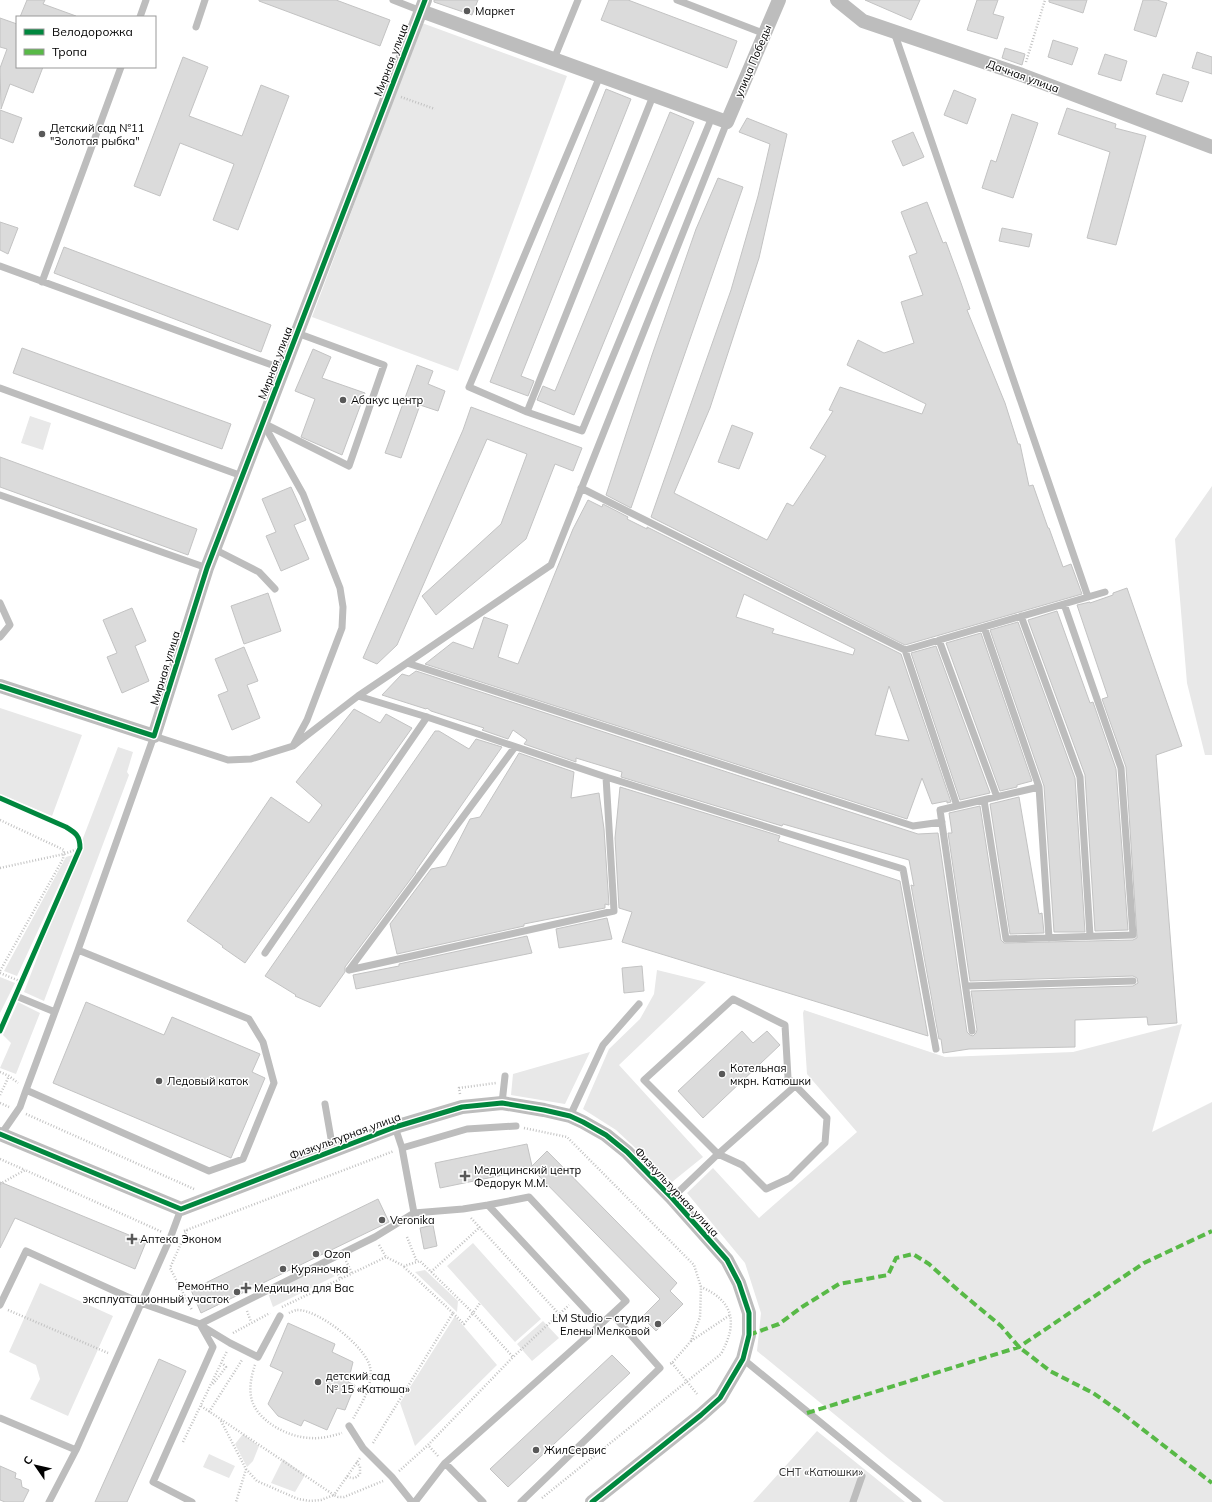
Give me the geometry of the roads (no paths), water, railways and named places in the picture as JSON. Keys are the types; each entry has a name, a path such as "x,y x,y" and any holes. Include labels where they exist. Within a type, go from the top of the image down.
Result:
{"street":[{"name":"улица Победы","path":"727,122 779,0"},
{"name":"Дачная улица","path":"838,0 863,22 1022,75 1212,147"},
{"path":"423,6 554,59 727,122"},
{"name":"Мирная улица","path":"154,736 214,549 423,6"},
{"path":"0,686 154,736"},
{"name":"Физкультурная улица","path":"181,1208 396,1127 462,1107 502,1103 544,1110 570,1116 606,1135 627,1152 672,1198 727,1260 740,1283 749,1313 749,1335 743,1359 720,1398 695,1420 592,1502"},
{"path":"0,1135 181,1208"}],"lane":[{"path":"140,16 146,0"},
{"path":"196,27 205,0"},
{"path":"394,0 423,6"},
{"path":"554,59 578,0"},
{"path":"677,0 765,34"},
{"path":"894,32 1088,597"},
{"path":"42,282 121,68"},
{"path":"600,76 469,387 527,412 582,431 712,117"},
{"path":"527,412 653,96"},
{"path":"0,1135 18,1110 26,1090 78,950 154,736 228,760 252,759 293,746 358,696 551,565 727,122"},
{"path":"0,266 283,369"},
{"path":"263,423 349,466 384,365 297,333"},
{"path":"0,388 242,476"},
{"path":"263,423 303,494 340,588 343,607 342,628 307,720 293,746"},
{"path":"581,488 905,650 1105,592"},
{"path":"1,498 207,568"},
{"path":"214,549 259,572 275,589"},
{"path":"0,603 10,625 0,637"},
{"path":"984,800 1006,939 1133,935 1122,768 1064,604"},
{"path":"1021,616 1080,777 1090,936"},
{"path":"984,627 1039,787 1049,938"},
{"path":"939,640 997,797"},
{"path":"905,650 957,806"},
{"path":"407,663 913,826 942,822"},
{"path":"358,696 427,717 606,777 903,869 936,1049"},
{"path":"265,953 427,717"},
{"path":"515,746 349,970 614,911 606,777"},
{"path":"972,1031 940,810 1039,787"},
{"path":"26,1090 209,1171 243,1159 274,1083 263,1042 249,1019 78,950"},
{"path":"966,986 1133,981"},
{"path":"16,996 55,1012"},
{"path":"733,999 785,1025 788,1078 827,1118 825,1143 790,1178 766,1189 742,1165 718,1154 644,1080 733,999"},
{"path":"570,1116 603,1045 639,1004"},
{"path":"502,1103 505,1076"},
{"path":"672,1198 718,1154 795,1086"},
{"path":"325,1104 333,1150"},
{"path":"402,1148 468,1129 516,1126"},
{"path":"396,1127 402,1148 414,1213"},
{"path":"200,1324 375,1237 414,1213 463,1209 529,1197 626,1301 445,1463 414,1502 367,1450 363,1448 349,1426"},
{"path":"488,1205 600,1325"},
{"path":"49,1502 76,1450 171,1236 181,1208"},
{"path":"0,1305 26,1251 141,1303 200,1324 258,1357 280,1316"},
{"path":"521,1502 660,1368 612,1314"},
{"path":"192,1502 153,1482 214,1347 200,1324"},
{"path":"743,1359 918,1502"},
{"path":"0,1418 76,1450"},
{"path":"445,1463 482,1502"},
{"path":"853,1502 862,1476"}],"place":[{"name":"Маркет","path":"467,11"},
{"name":"Детский сад №11 \"Золотая рыбка\"","path":"42,134"},
{"name":"Абакус центр","path":"343,400"},
{"name":"Котельная мкрн. Катюшки","path":"722,1074"},
{"name":"Ледовый каток","path":"159,1081"},
{"name":"Медицинский центр Федорук М.М.","path":"465,1176"},
{"name":"Veronika","path":"382,1220"},
{"name":"Аптека Эконом","path":"132,1239"},
{"name":"Ozon","path":"316,1254"},
{"name":"Куряночка","path":"283,1269"},
{"name":"Медицина для Вас","path":"246,1288"},
{"name":"Ремонтно эксплуатационный участок","path":"237,1292"},
{"name":"LM Studio – студия Елены Мелковой","path":"658,1324"},
{"name":"детский сад № 15 «Катюша»","path":"318,1382"},
{"name":"ЖилСервис","path":"536,1450"}],"park label":[{"name":"СНТ «Катюшки»","path":"821,1472"}]}
